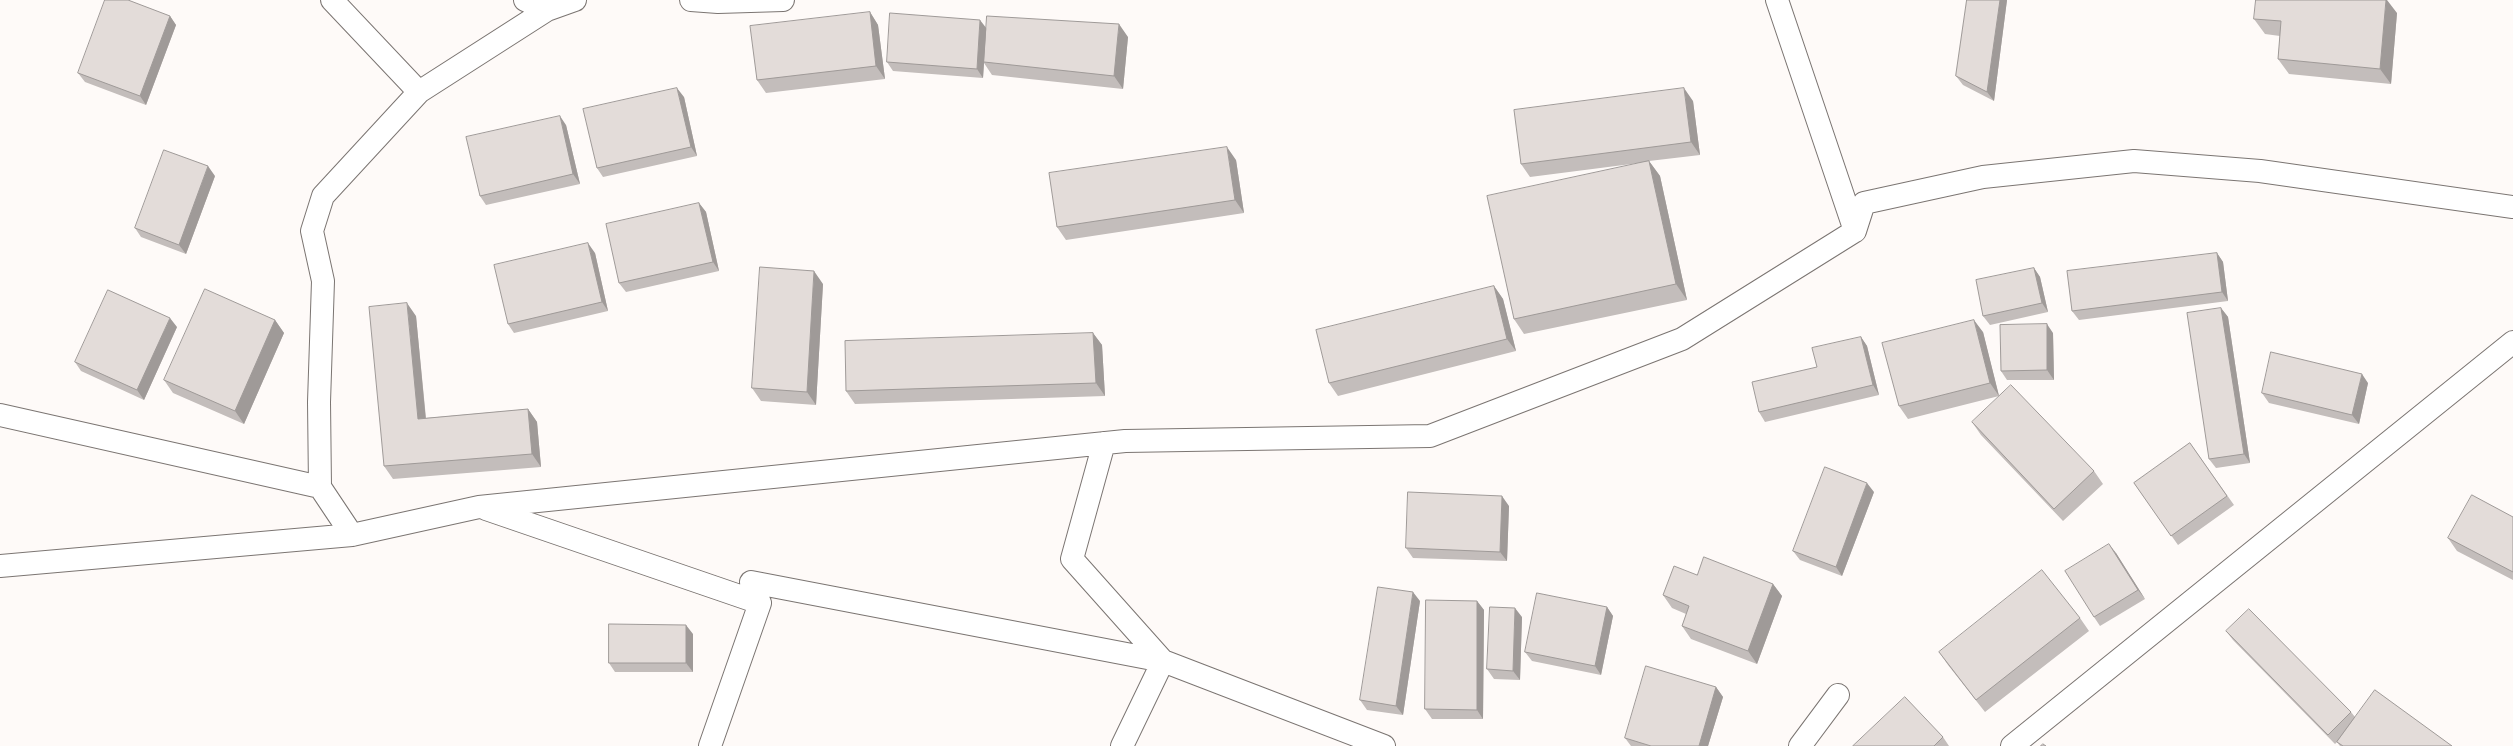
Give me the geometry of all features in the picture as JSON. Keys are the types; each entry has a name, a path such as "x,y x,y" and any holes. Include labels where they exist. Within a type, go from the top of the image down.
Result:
{"street":[{"path":"332,0 419,92"},
{"path":"525,0 547,10"},
{"path":"352,535 320,487 319,402 323,281 312,231 323,196 419,92 547,10 575,0"},
{"path":"691,0 783,0"},
{"path":"1777,0 1855,231"},
{"path":"0,566 352,535 479,507 1125,441 1430,436 1682,338 1855,231 1864,203 1983,177 2134,161 2260,171 2513,207"},
{"path":"2012,746 2513,342"},
{"path":"0,415 320,487"},
{"path":"1104,443 1072,559 1163,661"},
{"path":"479,507 760,603"},
{"path":"710,746 760,603 751,582 1163,661 1384,746"},
{"path":"1122,746 1163,661"},
{"path":"1800,746 1838,695"}],"building":[{"path":"105,0 128,0 170,16 140,96 78,73"},
{"path":"1967,0 2000,0 1987,92 1956,76"},
{"path":"2256,0 2386,0 2380,69 2278,59 2281,21 2254,19"},
{"path":"870,12 876,66 757,80 750,26"},
{"path":"890,13 980,20 977,69 887,62"},
{"path":"987,16 1119,24 1114,76 984,62"},
{"path":"677,88 691,147 597,168 583,109"},
{"path":"1684,88 1691,142 1521,164 1514,110"},
{"path":"560,116 573,174 480,196 466,137"},
{"path":"1227,147 1235,200 1057,227 1049,173"},
{"path":"164,150 208,166 179,245 135,228"},
{"path":"1649,161 1676,284 1514,319 1487,196"},
{"path":"699,203 713,262 619,283 606,224"},
{"path":"588,243 602,302 508,324 494,265"},
{"path":"2217,253 2222,292 2072,311 2067,271"},
{"path":"760,267 814,271 807,392 752,388"},
{"path":"2034,268 2042,303 1983,316 1976,280"},
{"path":"1494,286 1507,339 1329,383 1316,330"},
{"path":"205,289 275,320 235,411 164,380"},
{"path":"108,290 170,318 137,390 75,362"},
{"path":"407,303 418,419 528,409 532,454 384,466 369,307"},
{"path":"2221,308 2244,454 2209,459 2187,313"},
{"path":"1974,320 1990,383 1899,406 1882,343"},
{"path":"2047,324 2047,370 2001,371 2000,325"},
{"path":"1093,333 1096,383 846,391 845,341"},
{"path":"1861,337 1873,385 1759,412 1752,382 1817,367 1812,348"},
{"path":"2271,352 2362,374 2352,415 2262,393"},
{"path":"2011,385 2094,471 2054,509 1972,422"},
{"path":"2190,443 2227,496 2171,536 2134,483"},
{"path":"1825,467 1867,483 1836,567 1793,551"},
{"path":"1408,492 1502,496 1500,552 1406,548"},
{"path":"2472,495 2513,517 2513,572 2448,538"},
{"path":"2109,544 2138,590 2094,617 2065,571"},
{"path":"1704,557 1773,584 1748,651 1682,626 1689,606 1663,595 1674,566 1697,575"},
{"path":"2042,570 2080,618 1976,700 1939,652"},
{"path":"1378,587 1413,592 1396,706 1360,700"},
{"path":"1537,593 1607,607 1595,666 1525,652"},
{"path":"1426,600 1477,601 1477,710 1425,709"},
{"path":"1490,607 1515,608 1513,671 1487,669"},
{"path":"2249,609 2351,712 2328,735 2226,631"},
{"path":"609,624 686,625 686,663 609,663"},
{"path":"1646,666 1716,687 1699,746 1651,746 1625,738"},
{"path":"2375,690 2452,746 2343,746 2337,742"},
{"path":"1905,697 1943,737 1934,746 1853,746"}]}
